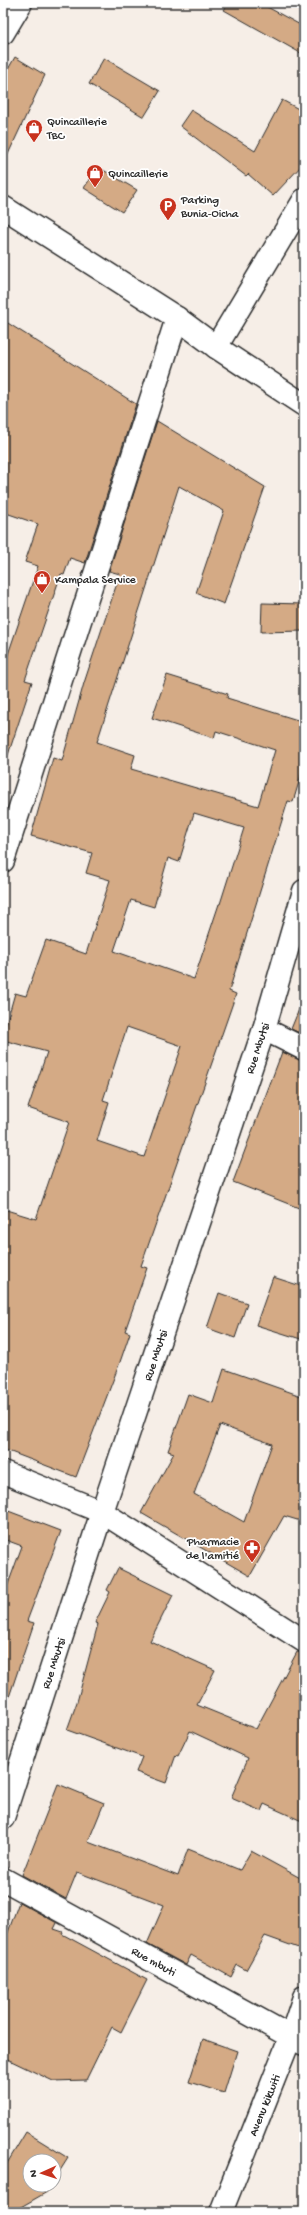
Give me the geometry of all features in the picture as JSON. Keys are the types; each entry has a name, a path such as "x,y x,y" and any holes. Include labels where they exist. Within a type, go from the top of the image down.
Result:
{"main road":[{"path":"3,33 20,3"},
{"path":"216,347 304,200"},
{"path":"3,207 177,318 216,347 304,405"},
{"path":"3,861 177,318"},
{"name":"Rue Mbutsi","path":"3,1818 102,1512 264,1029 304,892"},
{"path":"264,1029 304,1049"},
{"path":"3,1472 102,1512 304,1641"},
{"name":"Rue mbuti","path":"3,1879 297,2040"},
{"name":"Avenu kikwiti","path":"221,2212 297,2040 304,1997"}],"building":[{"path":"229,3 260,3 304,27 304,55 224,10"},
{"path":"15,57 45,75 3,165 3,78"},
{"path":"104,58 160,91 144,117 89,84"},
{"path":"282,100 304,112 304,163 273,196 248,174 246,176 180,126 191,110 255,151"},
{"path":"98,167 137,190 122,212 84,188"},
{"path":"3,320 136,404 85,563 70,558 64,575 61,574 25,680 32,682 8,755 3,754 3,669 38,566 25,562 38,524 3,512"},
{"path":"157,421 265,487 224,604 196,593 224,511 179,486 97,742 135,755 131,769 258,806 275,750 216,731 214,738 152,718 167,675 228,694 227,698 304,722 304,765 293,802 288,801 229,991 236,994 141,1266 147,1268 125,1331 130,1333 76,1477 3,1449 3,1209 36,1219 69,1122 28,1108 47,1052 3,1040 3,1035 15,993 26,996 46,940 86,954 110,880 86,873 92,853 31,836 53,758 62,761 84,683 120,574 109,571","holes":["194,813 244,828 194,979 114,951 131,900 154,907 168,858 179,862","127,1027 182,1046 144,1157 97,1141 109,1102 103,1100"]},
{"path":"262,603 304,604 304,631 261,632"},
{"path":"302,1002 304,1002 304,1035 291,1029"},
{"path":"282,1052 304,1061 304,1210 233,1182"},
{"path":"273,1277 304,1287 304,1340 256,1325"},
{"path":"219,1293 247,1303 235,1338 207,1328"},
{"path":"224,1369 304,1397 304,1522 284,1516 250,1576 141,1513 174,1453 168,1451 188,1394 213,1403","holes":["220,1425 272,1444 244,1522 194,1494"]},
{"path":"3,1509 61,1531 27,1621 34,1623 8,1700 3,1699 3,1598 22,1546 3,1539"},
{"path":"118,1568 173,1595 150,1641 215,1670 197,1705 256,1729 297,1652 304,1653 304,1822 264,1804 261,1811 231,1798 248,1758 190,1731 178,1756 176,1755 166,1783 136,1772 142,1757 67,1730 77,1702 98,1624 95,1623 110,1592 107,1590"},
{"path":"58,1784 104,1803 88,1842 178,1876 188,1849 240,1870 251,1851 304,1880 304,1950 265,1936 246,1970 237,1965 231,1977 191,1955 186,1965 147,1944 164,1905 77,1872 66,1899 22,1875"},
{"path":"19,1902 57,1923 54,1929 63,1932 62,1934 147,1980 121,2032 112,2027 86,2080 53,2081 3,2057 3,1946"},
{"path":"203,2039 237,2051 224,2093 189,2082"},
{"path":"26,2132 60,2153 22,2153 22,2193 45,2193 12,2212 3,2212 3,2170"},
{"path":"62,2154 68,2158 62,2167"}],"place":[{"name":"Quincaillerie TBC","path":"34,143"},
{"name":"Quincaillerie","path":"95,188"},
{"name":"Parking Bunia-Oicha","path":"168,221"},
{"name":"Kampala Service","path":"42,594"},
{"name":"Pharmacie de l'amitié","path":"252,1563"}]}
